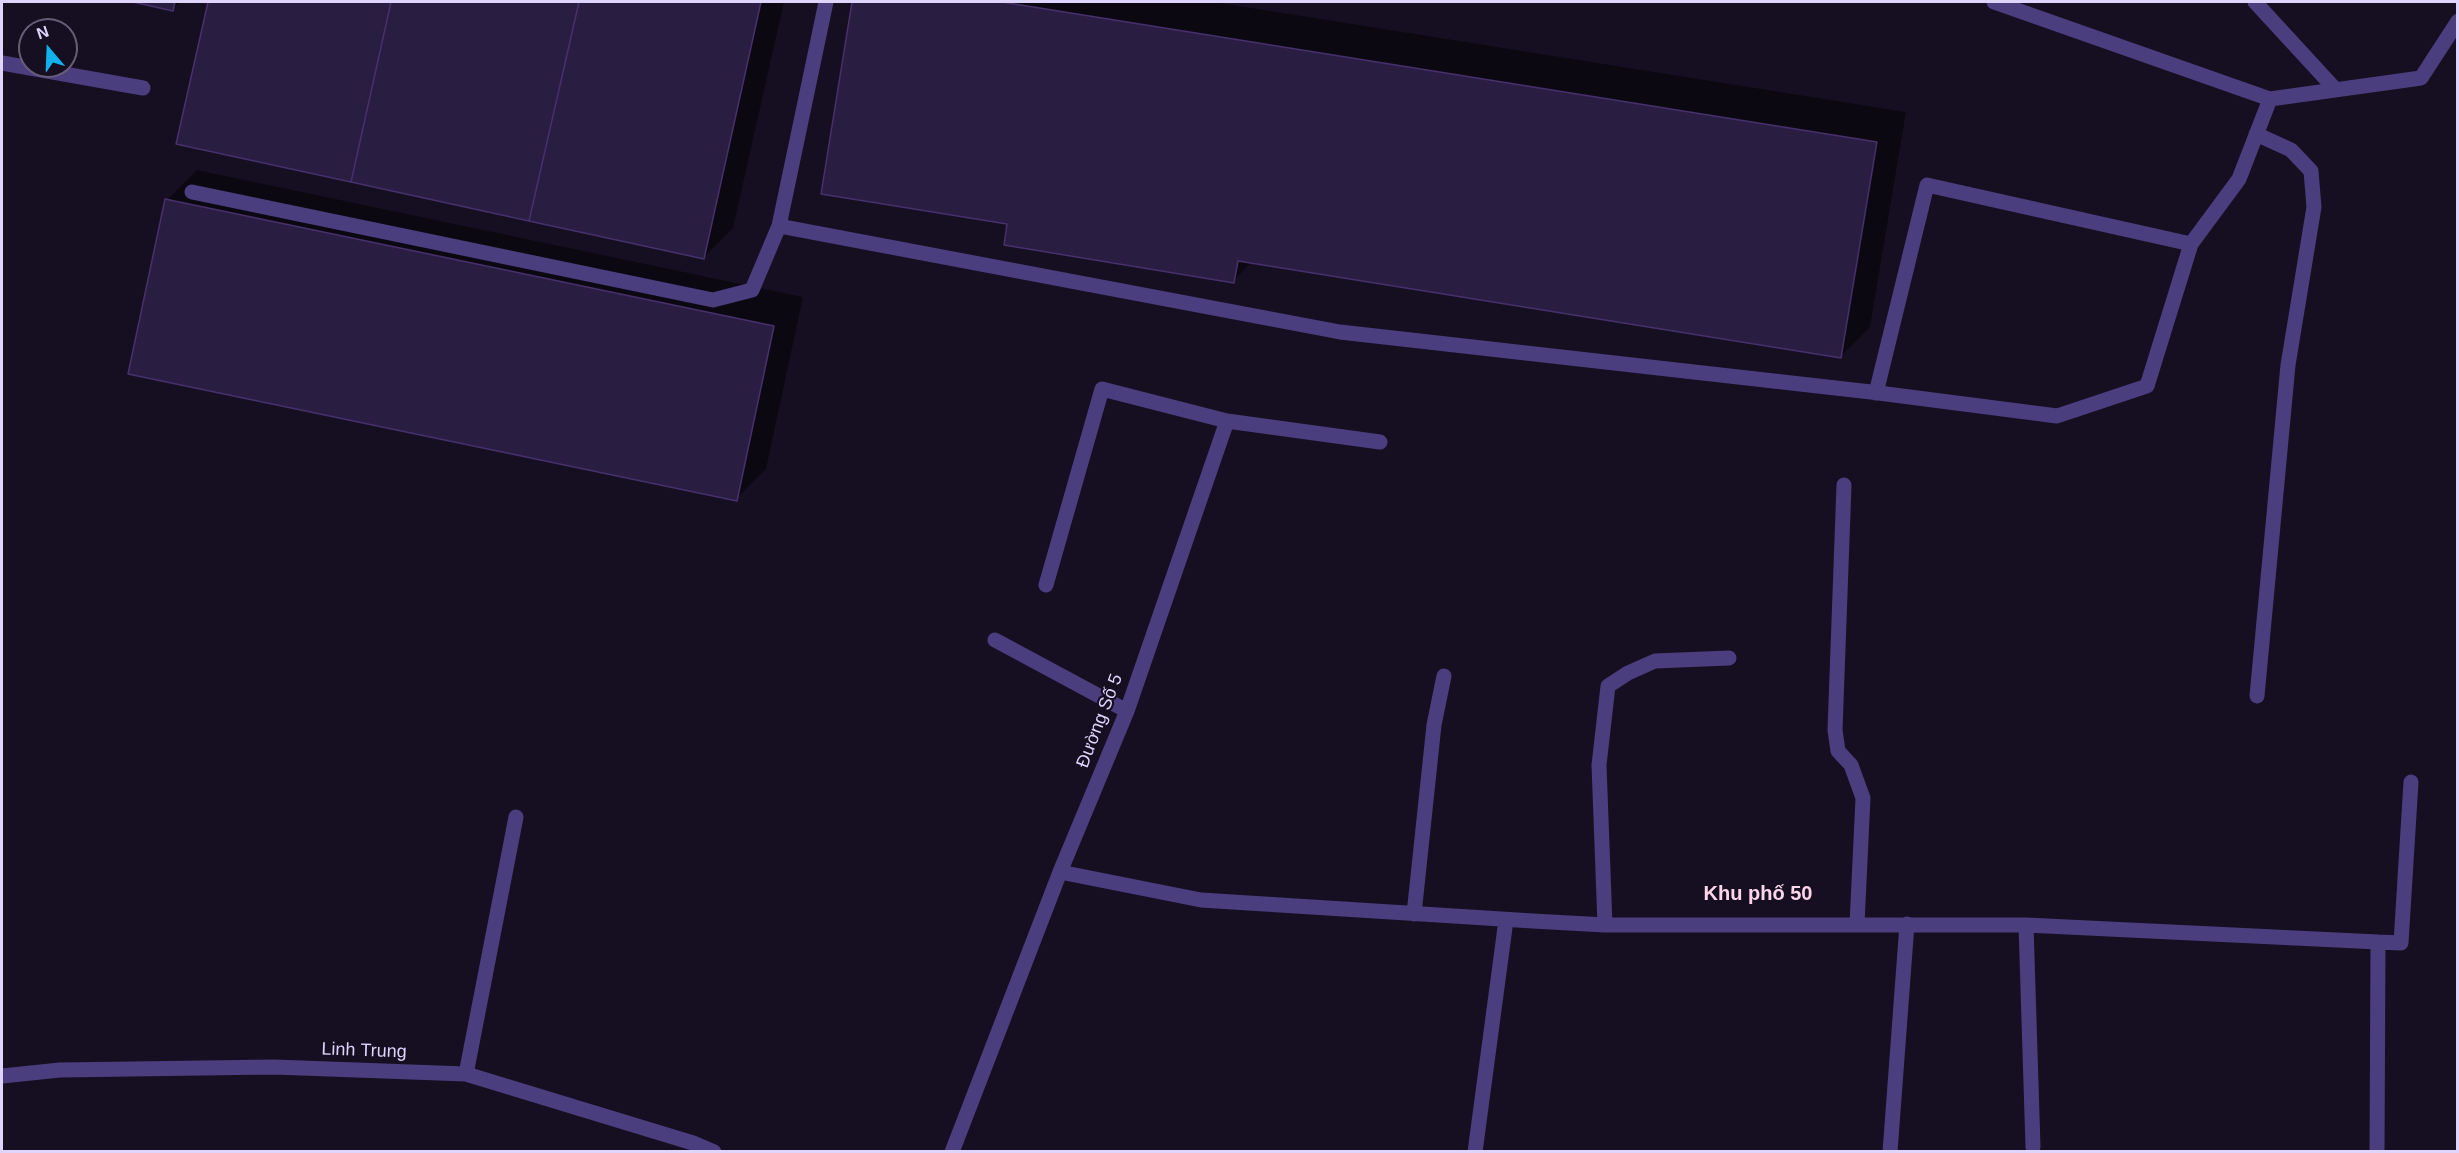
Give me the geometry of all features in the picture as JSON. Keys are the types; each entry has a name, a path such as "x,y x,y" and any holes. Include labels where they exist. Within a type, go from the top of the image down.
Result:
{"street":[{"path":"192,192 714,300 752,290 779,226 826,2"},
{"path":"1994,2 2270,99 2421,78 2457,21"},
{"path":"2255,2 2336,90"},
{"path":"2,63 143,88"},
{"path":"779,226 1340,332 2057,416 2147,386 2192,244 2238,179 2270,99"},
{"path":"2256,134 2290,150 2311,171 2314,207 2288,365 2257,696"},
{"path":"1876,393 1927,185 2192,244"},
{"path":"1046,585 1102,389 1227,421 1380,442"},
{"name":"Đường Số 5","path":"952,1152 1060,872 1127,711 1227,421"},
{"path":"1844,485 1835,730 1839,752 1851,765 1863,798 1857,924"},
{"path":"995,640 1127,711"},
{"path":"1605,925 1599,765 1608,686 1628,673 1655,661 1729,658"},
{"path":"1414,914 1434,725 1444,676"},
{"path":"1060,872 1201,900 1506,920 1605,925 2026,924 2401,943 2411,782"},
{"path":"466,1074 516,817"},
{"path":"1475,1152 1506,920"},
{"path":"1890,1152 1907,924"},
{"path":"2026,924 2033,1147"},
{"path":"2376,1152 2378,942"},
{"name":"Linh Trung","path":"2,1076 60,1070 274,1067 466,1074 693,1143 714,1152"}],"building":[{"path":"133,2 175,2 173,11"},
{"path":"208,2 391,2 351,182 176,144"},
{"path":"391,2 579,2 529,221 351,182"},
{"path":"579,2 761,2 704,259 529,221"},
{"path":"852,2 1002,2 1877,142 1841,358 1238,261 1234,283 1004,245 1007,224 821,194"},
{"path":"165,199 774,326 737,501 128,374"}],"district":[{"name":"Khu phố 50","path":"1758,894"}]}
